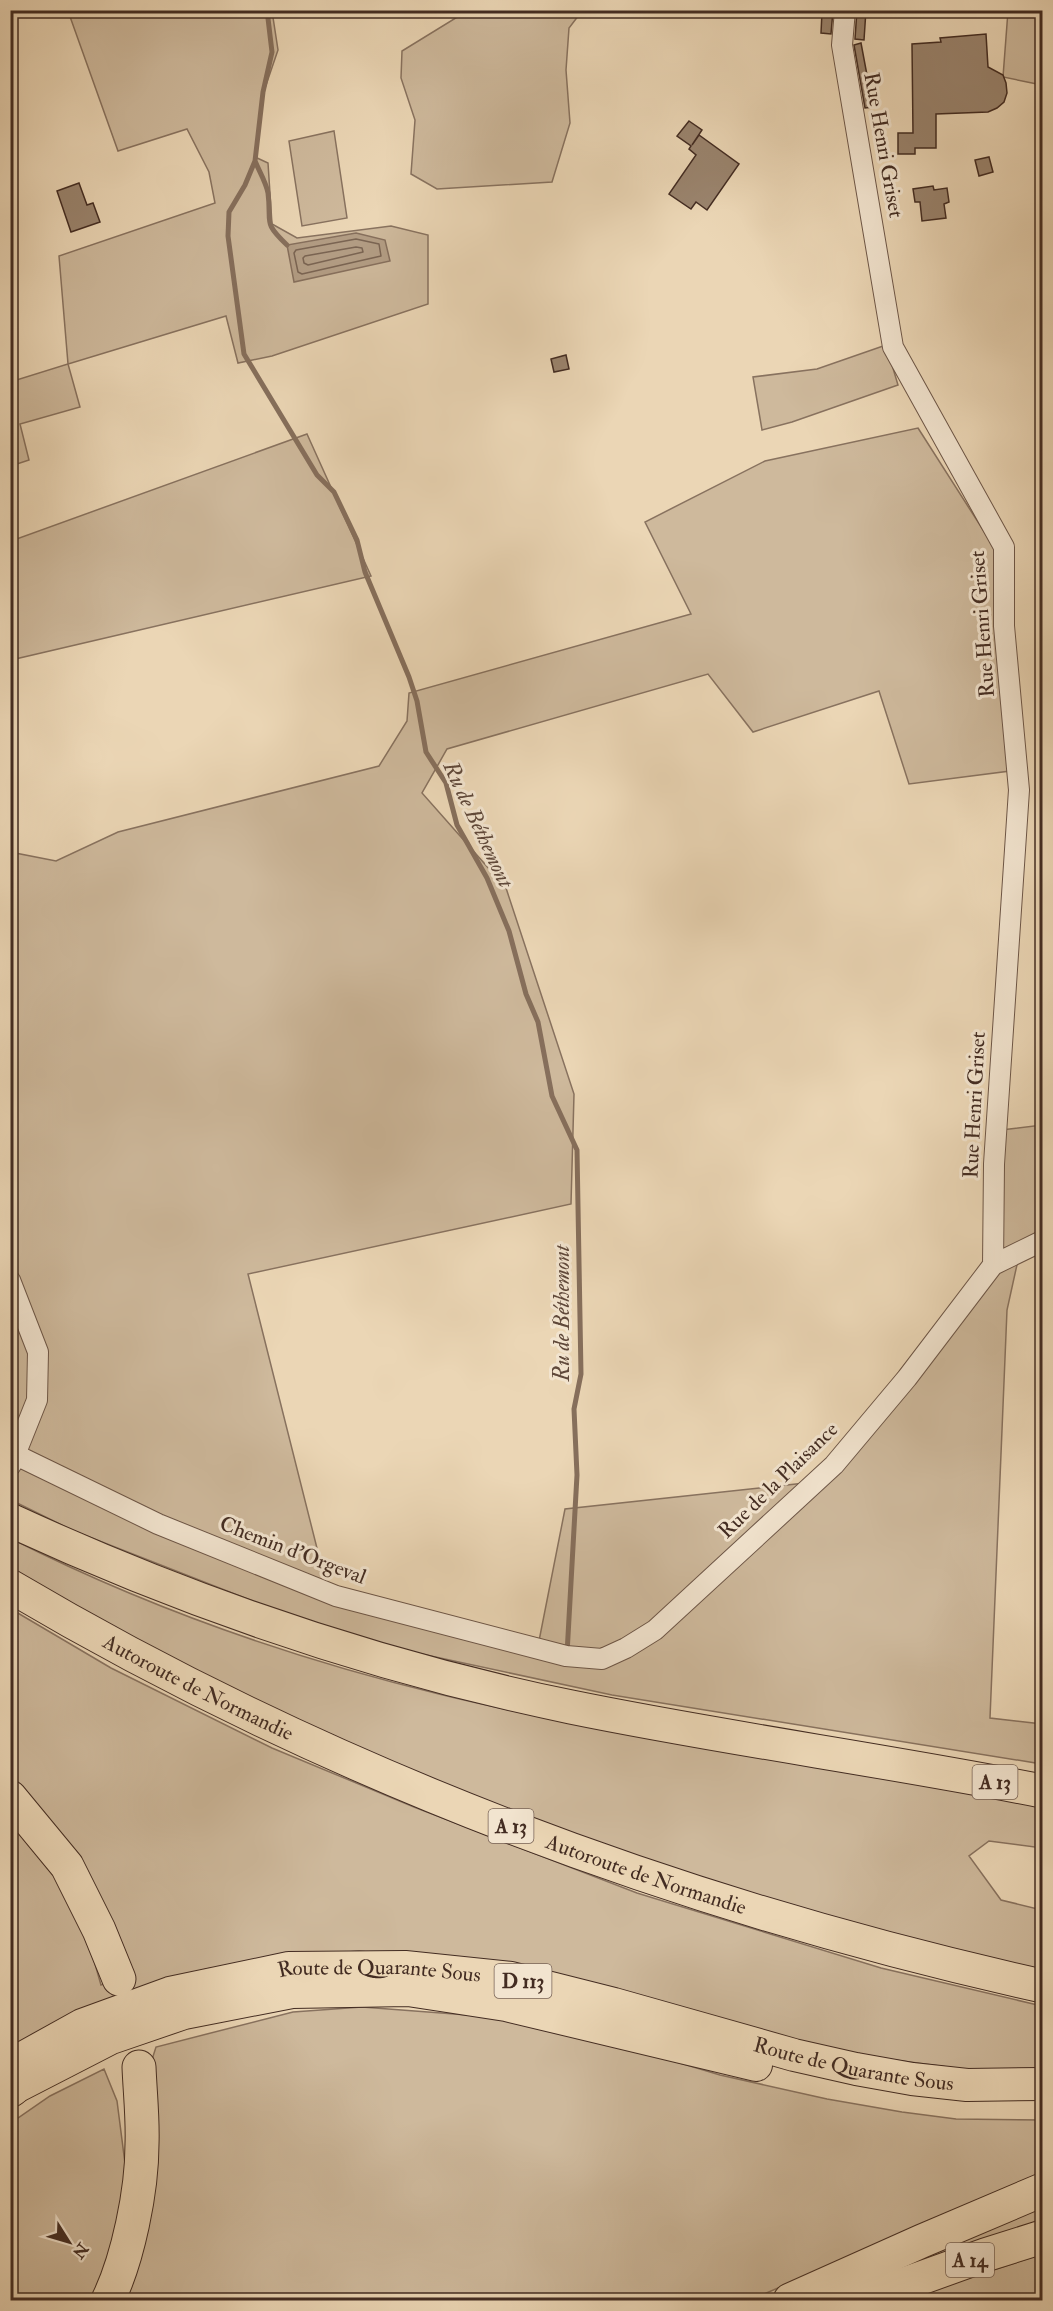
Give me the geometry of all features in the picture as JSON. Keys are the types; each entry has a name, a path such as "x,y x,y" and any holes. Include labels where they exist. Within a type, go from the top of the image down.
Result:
{"highway":[{"name":"A 13","path":"10,1520 164,1587 244,1616 395,1664 579,1709 1042,1791"},
{"name":"Autoroute de Normandie","path":"10,1586 152,1665 248,1713 373,1771 494,1820 612,1863 756,1911 937,1962 1042,1986"},
{"path":"948,1773 1042,1776"},
{"path":"10,1797 67,1866 99,1930 119,1980"},
{"path":"108,2301 117,2283 135,2212 142,2146 139,2067"},
{"name":"A 14","path":"790,2301 1042,2190"},
{"name":"A 14","path":"860,2301 952,2266 1042,2237"}],"main road":[{"name":"Route de Quarante Sous","path":"11,2084 82,2025 170,1993 289,1968 405,1967 512,1978 795,2055 867,2071 967,2085 1042,2084"},
{"name":"Route de Quarante Sous","path":"11,2084 111,2038 184,2013 292,1992 408,1990 506,2005 842,2086 912,2100 986,2105 1042,2104"}],"street":[{"name":"Rue Henri Griset","path":"844,10 842,45 893,347 1004,547 1004,626 1019,790 994,1164 993,1265"},
{"name":"Rue de la Plaisance","path":"566,1656 602,1659 626,1648 655,1630 834,1465 907,1378 993,1265 1042,1241"},
{"path":"10,1280 38,1352 38,1400 13,1460"},
{"name":"Chemin d'Orgeval","path":"13,1460 158,1524 336,1596 566,1656"}],"shaded area":[{"path":"68,11 272,11 278,50 264,91 255,157 268,163 272,224 297,238 391,226 428,235 428,304 272,356 238,363 226,316 68,364 59,256 215,203 209,172 187,129 118,151"},
{"path":"467,11 582,11 569,28 566,70 570,123 552,182 437,189 411,174 415,120 401,78 402,51"},
{"path":"1008,11 1042,11 1042,85 1003,77"},
{"path":"334,131 347,218 302,226 289,141"},
{"path":"886,345 898,385 792,422 762,430 753,377 817,369"},
{"path":"68,364 80,407 20,424 29,460 11,466 10,382"},
{"path":"918,428 1008,569 1010,771 909,784 879,691 753,732 708,674 447,749 422,793 506,888 574,1094 571,1204 248,1274 326,1584 538,1646 565,1509 814,1482 987,1258 993,1131 1042,1125 1042,1237 1022,1242 1007,1310 990,1718 1042,1724 1042,1764 612,1695 375,1644 258,1603 74,1531 11,1500 10,852 56,861 118,832 379,766 407,721 409,693 691,614 645,522 765,461"},
{"path":"307,434 371,576 11,660 11,541"},
{"path":"10,1538 61,1563 167,1608 275,1647 384,1680 506,1709 607,1729 1042,1804 1042,1848 989,1841 969,1856 1001,1900 1042,1910 1042,1974 884,1935 537,1828 273,1711 11,1573"},
{"path":"11,1609 111,1668 272,1748 414,1807 637,1893 881,1968 1042,2006 1042,2069 970,2070 865,2056 774,2035 533,1971 359,1951 290,1957 206,1969 106,2001 11,2051 10,1818 60,1877 87,1936 101,1985 124,1976 11,1783"},
{"path":"362,2007 507,2018 590,2036 720,2075 827,2099 902,2112 956,2119 1042,2120 1042,2175 750,2300 120,2300 149,2069 156,2047 293,2012"},
{"path":"104,2069 117,2101 127,2179 113,2261 95,2300 11,2300 11,2123 50,2096"},
{"path":"1042,2203 1042,2227 924,2263 923,2252"},
{"path":"1042,2254 1042,2300 901,2300 905,2299"}],"water":[{"path":"356,233 385,240 390,261 294,282 287,245"}],"building":[{"path":"833,10 831,34 821,33 822,12"},
{"path":"857,10 866,10 864,40 855,39"},
{"path":"986,34 988,67 1003,75 1006,83 1007,93 1004,102 988,112 936,114 936,148 915,148 915,154 898,154 898,133 913,133 912,44 941,42 940,38"},
{"path":"861,43 873,107 865,108 854,45"},
{"path":"689,121 702,130 692,145 699,135 739,164 707,210 696,202 691,209 669,194 696,155 689,149 691,146 677,136"},
{"path":"989,157 993,172 979,176 975,160"},
{"path":"79,183 87,205 93,203 100,222 71,232 57,191"},
{"path":"933,186 934,190 947,188 949,202 944,204 946,218 922,221 920,202 915,202 913,189"},
{"path":"566,355 569,369 554,372 551,359"}],"waterway":[{"name":"Ru de Béthemont","path":"267,10 272,52 263,92 255,161 245,185 229,212 228,236 244,354 317,475 334,492 357,540 365,572 417,701 426,752 446,783 457,825 487,878 509,931 526,994 538,1022 552,1096 577,1150 581,1374 574,1409 577,1475 567,1654"},
{"path":"255,161 267,189 271,226 287,245"}]}
